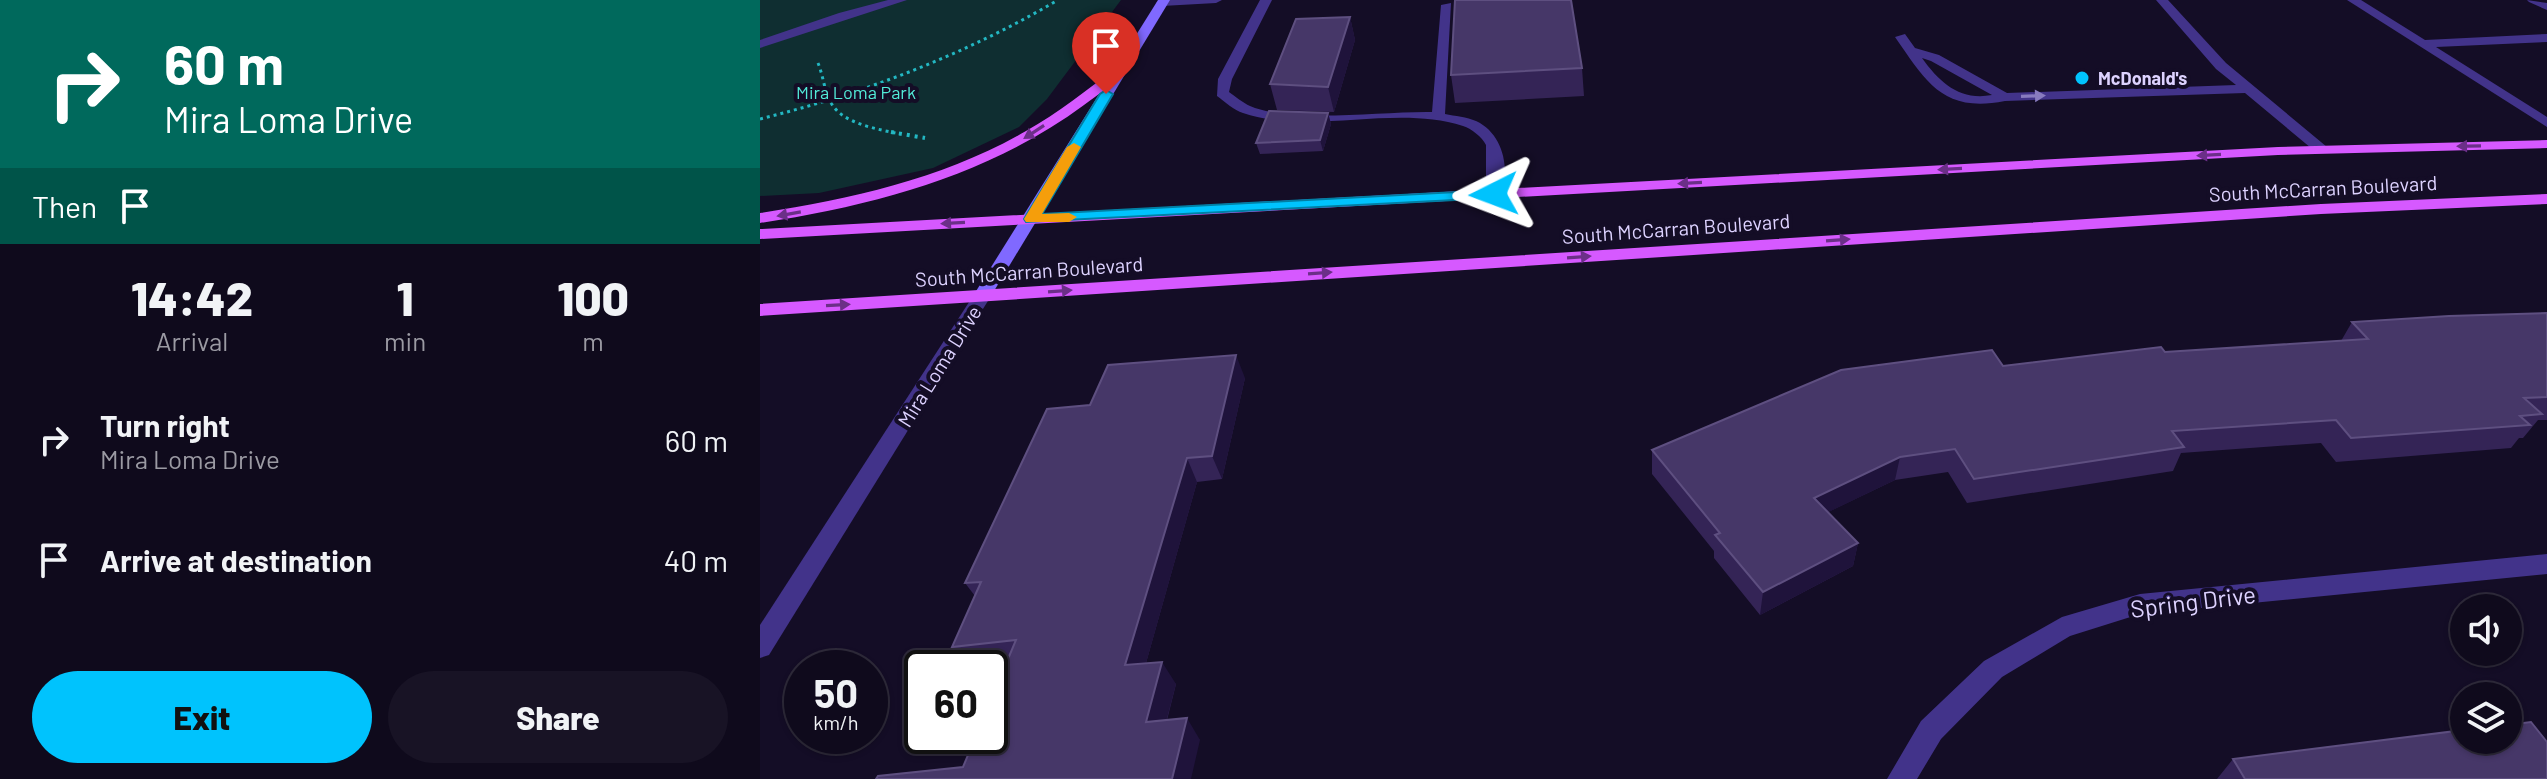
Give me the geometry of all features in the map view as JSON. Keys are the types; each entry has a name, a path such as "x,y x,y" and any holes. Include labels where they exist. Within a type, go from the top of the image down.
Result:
{"main road":[{"name":"Mira Loma Drive","path":"982,296 1163,1"},
{"path":"760,218 854,201 966,167 1021,140 1121,71"},
{"name":"South McCarran Boulevard","path":"760,234 2322,150 2547,144"},
{"name":"South McCarran Boulevard","path":"760,310 2321,209 2547,199"}],"street":[{"path":"760,44 901,0"},
{"path":"1163,1 1216,0"},
{"path":"1266,0 1225,79 1222,93 1230,103 1249,112 1277,116 1438,119 1473,125 1484,130 1493,142 1496,154 1494,194"},
{"path":"2162,0 2213,58 2322,150"},
{"path":"2353,0 2547,123"},
{"path":"2533,0 2547,7"},
{"path":"1438,119 1447,5"},
{"path":"1901,37 1932,82 1946,94 1971,101 2005,97 2249,89"},
{"path":"2426,44 2547,38"},
{"path":"1911,51 1935,58 2005,97"},
{"name":"Mira Loma Drive","path":"760,647 982,296"},
{"name":"Spring Drive","path":"1902,777 1931,730 1993,669 2062,628 2140,604 2547,564"}],"path":[{"path":"760,119 831,99 954,55 992,38 1058,0"},
{"path":"782,36 789,38 819,63 832,105 843,116 900,135 927,139"}],"green space":[{"name":"Mira Loma Park","path":"760,0 1121,0 1047,99 1019,127 933,168 819,193 760,196"}],"building":[{"path":"1455,0 1571,0 1582,68 1451,75"},
{"path":"1350,17 1328,87 1270,84 1296,19"},
{"path":"1269,111 1328,113 1320,140 1256,143"},
{"path":"2547,313 2547,397 2524,398 2542,414 2520,416 2530,425 2351,438 2336,420 2172,431 2184,447 1974,479 1955,449 1900,457 1814,498 1858,543 1763,592 1715,535 1720,533 1652,450 1841,370 1992,350 2003,366 2161,347 2165,352 2368,339 2352,322"},
{"path":"1236,355 1212,456 1187,458 1125,665 1162,662 1146,722 1187,718 1172,779 876,779 878,776 963,767 968,754 1008,754 1008,659 1016,640 952,647 981,582 965,583 1047,409 1090,405 1108,365"},
{"path":"2531,722 2547,742 2547,779 2245,779 2233,759 2450,732 2450,754 2522,754 2522,723"}],"slow traffic":[{"path":"1069,217 1031,219 1074,147"}],"place":[{"name":"McDonald's","path":"2082,78"}],"route":[{"path":"1106,94 1031,219 1494,194"}]}
